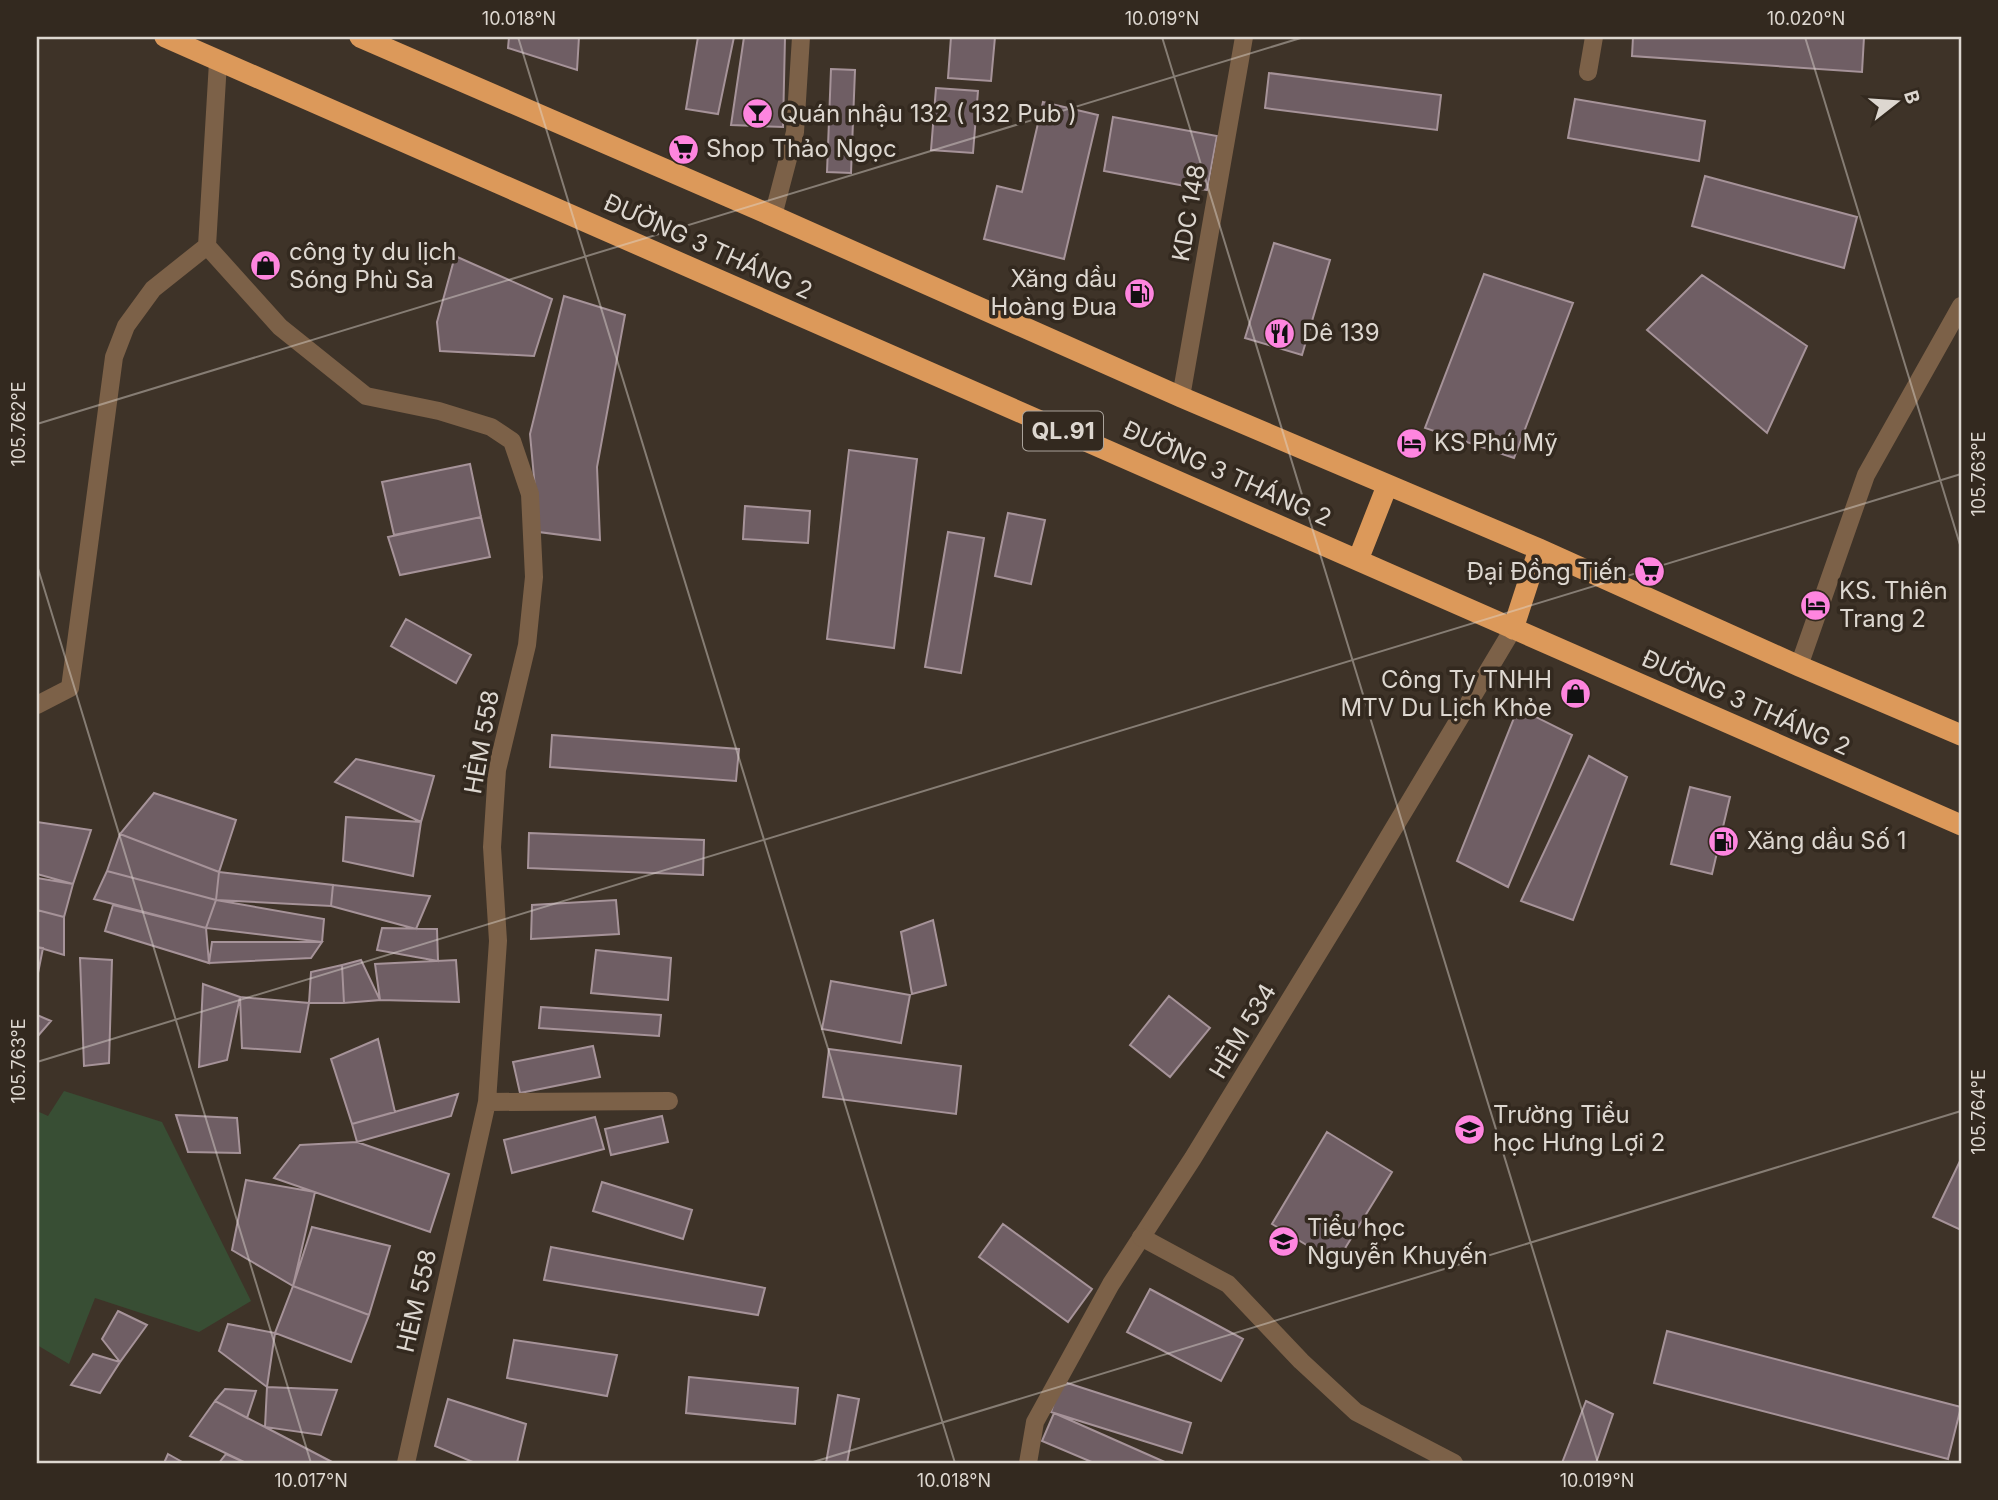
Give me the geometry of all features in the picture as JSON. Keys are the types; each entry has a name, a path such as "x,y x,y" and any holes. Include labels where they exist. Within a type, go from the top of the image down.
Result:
{"highway":[{"name":"ĐƯỜNG 3 THÁNG 2","path":"165,37 1961,825"},
{"path":"359,37 1961,735"},
{"path":"1359,560 1387,486"},
{"path":"1513,629 1539,549"}],"street":[{"path":"773,216 795,132 801,37"},
{"name":"KDC 148","path":"1181,397 1244,37"},
{"path":"1588,72 1594,37"},
{"path":"37,705 71,688 114,357 126,326 153,289 207,246 218,62"},
{"name":"HẺM 558","path":"207,246 280,327 366,396 439,411 491,427 512,441 530,494 534,577 527,645 497,770 492,847 498,941 486,1102 405,1463"},
{"path":"1799,666 1866,475 1961,306"},
{"name":"HẺM 534","path":"1028,1463 1035,1422 1111,1284 1193,1158 1513,629"},
{"path":"486,1102 669,1101"},
{"path":"1141,1237 1228,1284 1301,1361 1356,1412 1454,1463"}],"green space":[{"path":"64,1091 162,1122 251,1301 199,1332 95,1298 69,1364 37,1345 37,1111 48,1116"}],"building":[{"path":"509,37 579,37 577,70 508,48"},
{"path":"698,37 734,37 718,114 686,109"},
{"path":"744,37 785,37 783,127 731,125"},
{"path":"951,37 995,37 991,81 948,78"},
{"path":"1633,37 1864,37 1862,72 1632,56"},
{"path":"831,69 855,70 851,173 827,172"},
{"path":"1269,73 1441,95 1437,130 1265,108"},
{"path":"936,88 978,91 973,153 931,150"},
{"path":"1575,99 1705,121 1699,161 1568,138"},
{"path":"1043,102 1098,115 1064,259 984,239 997,186 1022,192"},
{"path":"1113,117 1217,136 1207,190 1104,171"},
{"path":"1705,176 1857,217 1844,268 1692,226"},
{"path":"1274,243 1330,260 1302,355 1245,338"},
{"path":"455,256 552,299 534,356 440,351 437,322"},
{"path":"1484,274 1573,303 1514,458 1425,428"},
{"path":"1702,275 1807,346 1767,433 1647,330"},
{"path":"564,296 625,315 597,467 600,540 539,532 530,434"},
{"path":"849,450 917,459 894,648 827,639"},
{"path":"470,464 481,517 394,535 382,482"},
{"path":"745,506 810,511 808,543 743,539"},
{"path":"1008,513 1045,520 1031,584 995,576"},
{"path":"481,517 490,557 400,575 388,537"},
{"path":"948,532 984,538 961,673 925,667"},
{"path":"406,619 471,655 456,683 391,646"},
{"path":"1518,708 1572,735 1508,887 1457,861"},
{"path":"552,735 739,749 736,781 550,767"},
{"path":"1589,756 1627,777 1573,920 1521,901"},
{"path":"356,759 434,776 421,822 335,782"},
{"path":"1690,787 1730,797 1712,874 1671,864"},
{"path":"154,793 236,820 219,872 120,834"},
{"path":"346,817 421,822 413,876 343,861"},
{"path":"37,822 91,830 73,884 37,874"},
{"path":"529,833 704,840 703,875 528,868"},
{"path":"120,834 219,872 216,900 107,871"},
{"path":"107,871 216,900 206,928 94,899"},
{"path":"219,872 333,885 331,906 216,900"},
{"path":"37,878 73,884 64,917 37,910"},
{"path":"333,885 430,896 416,929 331,906"},
{"path":"216,900 324,919 322,942 206,928"},
{"path":"616,900 619,934 531,939 532,905"},
{"path":"113,905 206,928 209,963 105,931"},
{"path":"37,910 64,917 64,955 37,947"},
{"path":"933,920 946,985 912,994 901,932"},
{"path":"382,928 437,929 438,961 377,950"},
{"path":"212,942 322,942 311,958 209,963"},
{"path":"37,947 43,948 37,978"},
{"path":"596,950 671,958 668,1000 591,993"},
{"path":"80,958 112,960 109,1063 84,1066"},
{"path":"361,960 380,1000 344,1003 342,965"},
{"path":"456,960 459,1002 380,1000 375,964"},
{"path":"342,965 344,1003 309,1003 311,972"},
{"path":"831,981 910,995 901,1043 822,1029"},
{"path":"203,984 240,997 227,1060 199,1067"},
{"path":"1169,996 1210,1028 1170,1077 1130,1045"},
{"path":"240,997 309,1003 300,1052 242,1048"},
{"path":"541,1007 661,1015 659,1036 539,1028"},
{"path":"37,1015 51,1021 37,1037"},
{"path":"378,1039 395,1112 352,1124 331,1059"},
{"path":"593,1046 600,1077 520,1093 513,1062"},
{"path":"829,1049 961,1066 956,1114 823,1097"},
{"path":"458,1094 451,1116 357,1142 352,1124"},
{"path":"176,1115 237,1118 240,1153 188,1152"},
{"path":"662,1116 668,1142 611,1155 605,1129"},
{"path":"595,1117 604,1149 512,1173 504,1140"},
{"path":"1327,1132 1392,1172 1336,1263 1272,1224"},
{"path":"357,1142 449,1174 430,1232 274,1178 300,1145"},
{"path":"1961,1159 1961,1230 1933,1217"},
{"path":"246,1180 315,1192 293,1286 232,1250"},
{"path":"602,1182 692,1210 683,1239 593,1211"},
{"path":"1003,1224 1092,1289 1068,1322 979,1257"},
{"path":"312,1227 390,1246 369,1315 293,1286"},
{"path":"551,1247 765,1288 758,1315 544,1280"},
{"path":"293,1286 369,1315 351,1362 275,1333"},
{"path":"1150,1289 1243,1339 1221,1381 1127,1332"},
{"path":"118,1311 147,1325 120,1362 102,1339"},
{"path":"228,1324 275,1333 267,1387 219,1351"},
{"path":"1667,1331 1961,1407 1948,1459 1654,1383"},
{"path":"514,1340 617,1355 607,1396 507,1378"},
{"path":"93,1354 120,1362 100,1393 71,1385"},
{"path":"689,1377 798,1388 795,1424 686,1413"},
{"path":"1061,1381 1191,1423 1182,1453 1051,1412"},
{"path":"267,1387 337,1390 321,1435 265,1427"},
{"path":"225,1389 256,1391 247,1418 215,1401"},
{"path":"838,1395 859,1399 847,1463 826,1463"},
{"path":"448,1399 526,1424 517,1463 475,1463 435,1446"},
{"path":"215,1401 334,1463 246,1463 190,1436"},
{"path":"1586,1401 1613,1414 1596,1463 1562,1463"},
{"path":"1054,1413 1167,1463 1094,1463 1042,1441"},
{"path":"168,1454 184,1463 164,1463"},
{"path":"226,1454 246,1463 219,1463"}],"place":[{"name":"Quán nhậu 132 ( 132 Pub )","path":"757,114"},
{"name":"Shop Thảo Ngọc","path":"683,149"},
{"name":"công ty du lịch Sóng Phù Sa","path":"266,266"},
{"name":"Xăng dầu Hoàng Đua","path":"1140,293"},
{"name":"Dê 139","path":"1279,333"},
{"name":"KS Phú Mỹ","path":"1411,443"},
{"name":"Đại Đồng Tiến","path":"1650,572"},
{"name":"KS. Thiên Trang 2","path":"1816,605"},
{"name":"Công Ty TNHH MTV Du Lịch Khỏe","path":"1575,694"},
{"name":"Xăng dầu Số 1","path":"1724,841"},
{"name":"Trường Tiểu học Hưng Lợi 2","path":"1470,1129"},
{"name":"Tiểu học Nguyễn Khuyến","path":"1284,1242"}]}
